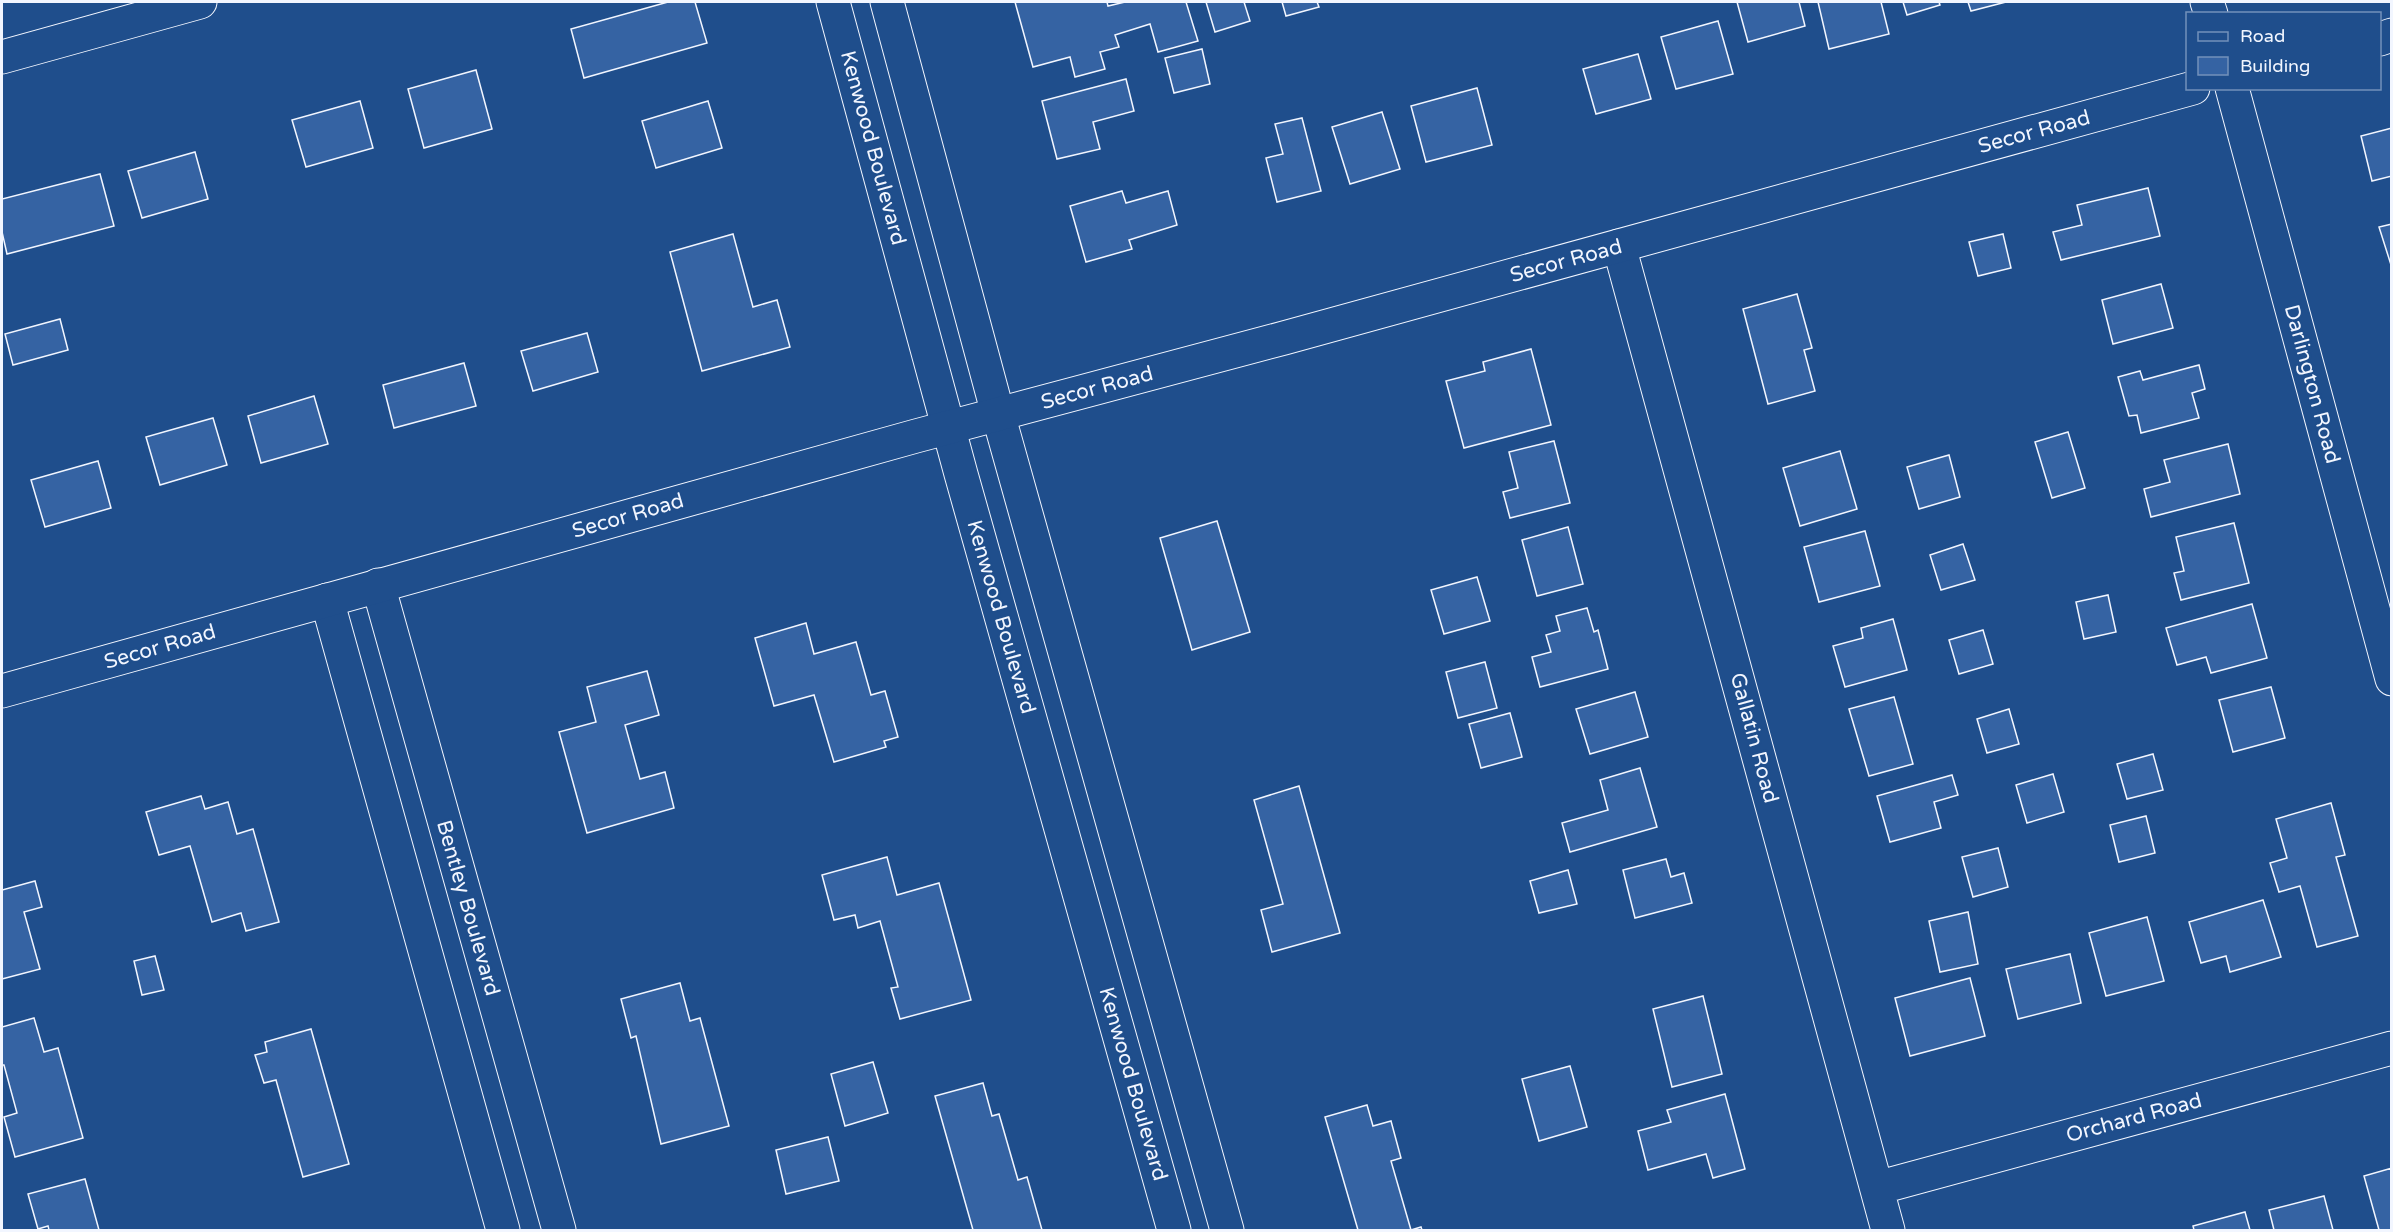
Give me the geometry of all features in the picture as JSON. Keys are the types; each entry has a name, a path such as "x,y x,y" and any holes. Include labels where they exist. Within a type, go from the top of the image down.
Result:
{"street":[{"path":"2,57 200,2"},
{"name":"Kenwood Boulevard","path":"833,2 948,428 1174,1230"},
{"path":"887,2 998,414 1227,1230"},
{"name":"Secor Road","path":"2,691 998,414 2186,90"},
{"name":"Darlington Road","path":"2233,90 2391,679"},
{"name":"Gallatin Road","path":"1619,246 1888,1230"},
{"name":"Bentley Boulevard","path":"378,585 559,1230"},
{"path":"327,600 503,1230"},
{"name":"Orchard Road","path":"1877,1188 2391,1048"}],"building":[{"path":"668,2 695,2 707,43 584,78 571,29"},
{"path":"1015,2 1107,2 1108,6 1125,2 1186,2 1198,41 1158,52 1150,24 1115,35 1119,47 1100,52 1105,69 1075,77 1070,57 1033,67"},
{"path":"1206,2 1244,2 1250,21 1215,32"},
{"path":"1282,2 1317,2 1319,7 1286,16"},
{"path":"1737,2 1799,2 1805,26 1748,42"},
{"path":"1818,2 1881,2 1889,34 1829,49"},
{"path":"1903,2 1939,2 1940,5 1907,15"},
{"path":"1968,2 2006,2 1971,11"},
{"path":"1718,21 1733,74 1676,89 1661,37"},
{"path":"1202,49 1210,84 1174,93 1165,58"},
{"path":"1638,54 1651,99 1596,114 1583,69"},
{"path":"476,70 492,129 424,148 408,89"},
{"path":"1126,79 1134,111 1093,122 1100,149 1057,159 1042,101"},
{"path":"1477,88 1492,145 1426,162 1411,106"},
{"path":"360,101 373,148 306,167 292,120"},
{"path":"708,101 722,148 656,168 642,121"},
{"path":"1382,112 1400,169 1350,184 1332,127"},
{"path":"1302,118 1321,191 1277,202 1266,158 1283,154 1275,124"},
{"path":"2392,128 2392,176 2372,181 2361,136"},
{"path":"195,152 208,199 142,218 128,171"},
{"path":"100,174 114,226 7,254 2,232 2,199"},
{"path":"2148,188 2160,236 2061,260 2053,232 2082,225 2077,205"},
{"path":"1122,191 1126,203 1168,191 1177,225 1129,240 1132,249 1086,262 1070,206"},
{"path":"2392,224 2392,268 2379,227"},
{"path":"733,234 753,307 777,300 790,347 702,371 670,252"},
{"path":"2003,234 2011,268 1978,276 1969,242"},
{"path":"2161,284 2173,328 2113,344 2102,300"},
{"path":"1797,294 1812,348 1804,350 1815,391 1768,404 1743,309"},
{"path":"60,319 68,350 13,365 5,334"},
{"path":"587,333 598,372 533,391 521,351"},
{"path":"1531,349 1551,425 1464,448 1446,381 1485,371 1483,362"},
{"path":"464,363 476,406 394,428 383,385"},
{"path":"2199,365 2205,389 2192,393 2199,418 2141,433 2137,415 2129,416 2118,377 2140,371 2143,380"},
{"path":"314,396 328,444 261,463 248,416"},
{"path":"213,418 227,465 160,485 146,437"},
{"path":"2068,432 2085,488 2052,498 2035,442"},
{"path":"1554,441 1570,503 1510,518 1503,492 1518,488 1509,452"},
{"path":"2228,444 2240,494 2151,517 2144,489 2170,482 2164,460"},
{"path":"1840,451 1857,509 1800,526 1783,468"},
{"path":"1949,455 1960,497 1919,509 1907,467"},
{"path":"98,461 111,508 45,527 31,480"},
{"path":"1217,521 1250,632 1192,650 1160,538"},
{"path":"2234,523 2249,583 2181,600 2174,573 2184,571 2176,537"},
{"path":"1568,527 1583,584 1537,596 1522,540"},
{"path":"1865,531 1880,586 1819,602 1804,547"},
{"path":"1963,544 1975,580 1941,590 1930,555"},
{"path":"1477,577 1490,621 1444,634 1431,590"},
{"path":"2108,595 2116,632 2084,639 2076,602"},
{"path":"2252,604 2267,658 2211,673 2206,657 2177,665 2166,628"},
{"path":"1587,608 1594,632 1598,630 1608,669 1540,687 1532,657 1551,652 1546,635 1560,631 1556,616"},
{"path":"1893,619 1907,670 1845,687 1833,646 1863,638 1861,628"},
{"path":"806,623 814,654 856,642 871,695 885,691 898,737 884,741 886,747 834,762 814,695 774,706 755,638"},
{"path":"1983,630 1993,664 1959,674 1949,640"},
{"path":"1485,662 1497,708 1458,718 1446,672"},
{"path":"647,671 659,715 625,725 640,779 665,772 674,808 587,833 559,732 596,722 587,687"},
{"path":"2271,687 2285,738 2233,752 2219,700"},
{"path":"1635,692 1648,737 1590,754 1576,709"},
{"path":"1894,697 1913,764 1869,776 1849,709"},
{"path":"2009,709 2019,744 1987,753 1977,719"},
{"path":"1510,713 1522,757 1481,768 1469,724"},
{"path":"2153,754 2163,790 2127,799 2117,764"},
{"path":"1640,768 1657,827 1570,852 1562,823 1608,810 1600,780"},
{"path":"2053,774 2064,812 2027,823 2016,785"},
{"path":"1952,775 1958,795 1934,802 1941,828 1890,842 1877,796"},
{"path":"1299,786 1340,933 1272,952 1261,910 1283,904 1254,800"},
{"path":"201,796 205,809 228,802 237,834 253,829 279,922 246,931 241,913 212,922 190,846 159,855 146,812"},
{"path":"2331,803 2345,855 2336,857 2358,936 2317,947 2300,886 2279,892 2270,863 2287,858 2276,819"},
{"path":"2146,816 2155,853 2119,862 2110,825"},
{"path":"1998,848 2008,887 1973,897 1962,857"},
{"path":"887,857 897,895 939,883 971,1000 900,1019 891,988 898,987 880,921 858,928 855,915 834,920 822,875"},
{"path":"1666,859 1671,877 1684,873 1692,903 1635,918 1623,870"},
{"path":"1568,870 1577,904 1539,913 1530,881"},
{"path":"35,881 42,907 24,912 40,969 2,979 2,890"},
{"path":"2263,900 2281,957 2230,972 2226,956 2201,963 2189,922"},
{"path":"1968,912 1978,964 1940,972 1929,921"},
{"path":"2147,917 2164,981 2106,996 2089,933"},
{"path":"2070,954 2081,1003 2018,1019 2006,969"},
{"path":"155,956 164,990 142,995 134,961"},
{"path":"1970,978 1985,1036 1910,1056 1895,998"},
{"path":"680,983 690,1021 700,1018 729,1126 661,1144 636,1036 631,1038 621,999"},
{"path":"1703,996 1722,1074 1672,1087 1653,1009"},
{"path":"34,1018 44,1052 58,1048 83,1138 15,1157 4,1117 17,1113 4,1065 2,1065 2,1027"},
{"path":"311,1029 349,1164 303,1177 276,1080 264,1083 255,1055 267,1052 265,1042"},
{"path":"873,1062 888,1113 845,1126 831,1074"},
{"path":"1570,1066 1587,1127 1539,1141 1522,1079"},
{"path":"983,1083 992,1116 999,1114 1018,1180 1027,1177 1042,1230 973,1230 935,1096"},
{"path":"1725,1094 1745,1169 1713,1178 1706,1154 1648,1170 1638,1131 1671,1122 1667,1110"},
{"path":"1367,1105 1373,1126 1391,1121 1401,1158 1391,1161 1411,1230 1358,1230 1325,1117"},
{"path":"828,1137 839,1181 786,1194 776,1150"},
{"path":"2392,1168 2392,1230 2379,1230 2364,1176"},
{"path":"85,1179 99,1230 49,1230 48,1226 38,1229 28,1194"},
{"path":"2324,1196 2333,1230 2274,1230 2269,1210"},
{"path":"2245,1212 2250,1230 2194,1230 2193,1226"}]}
